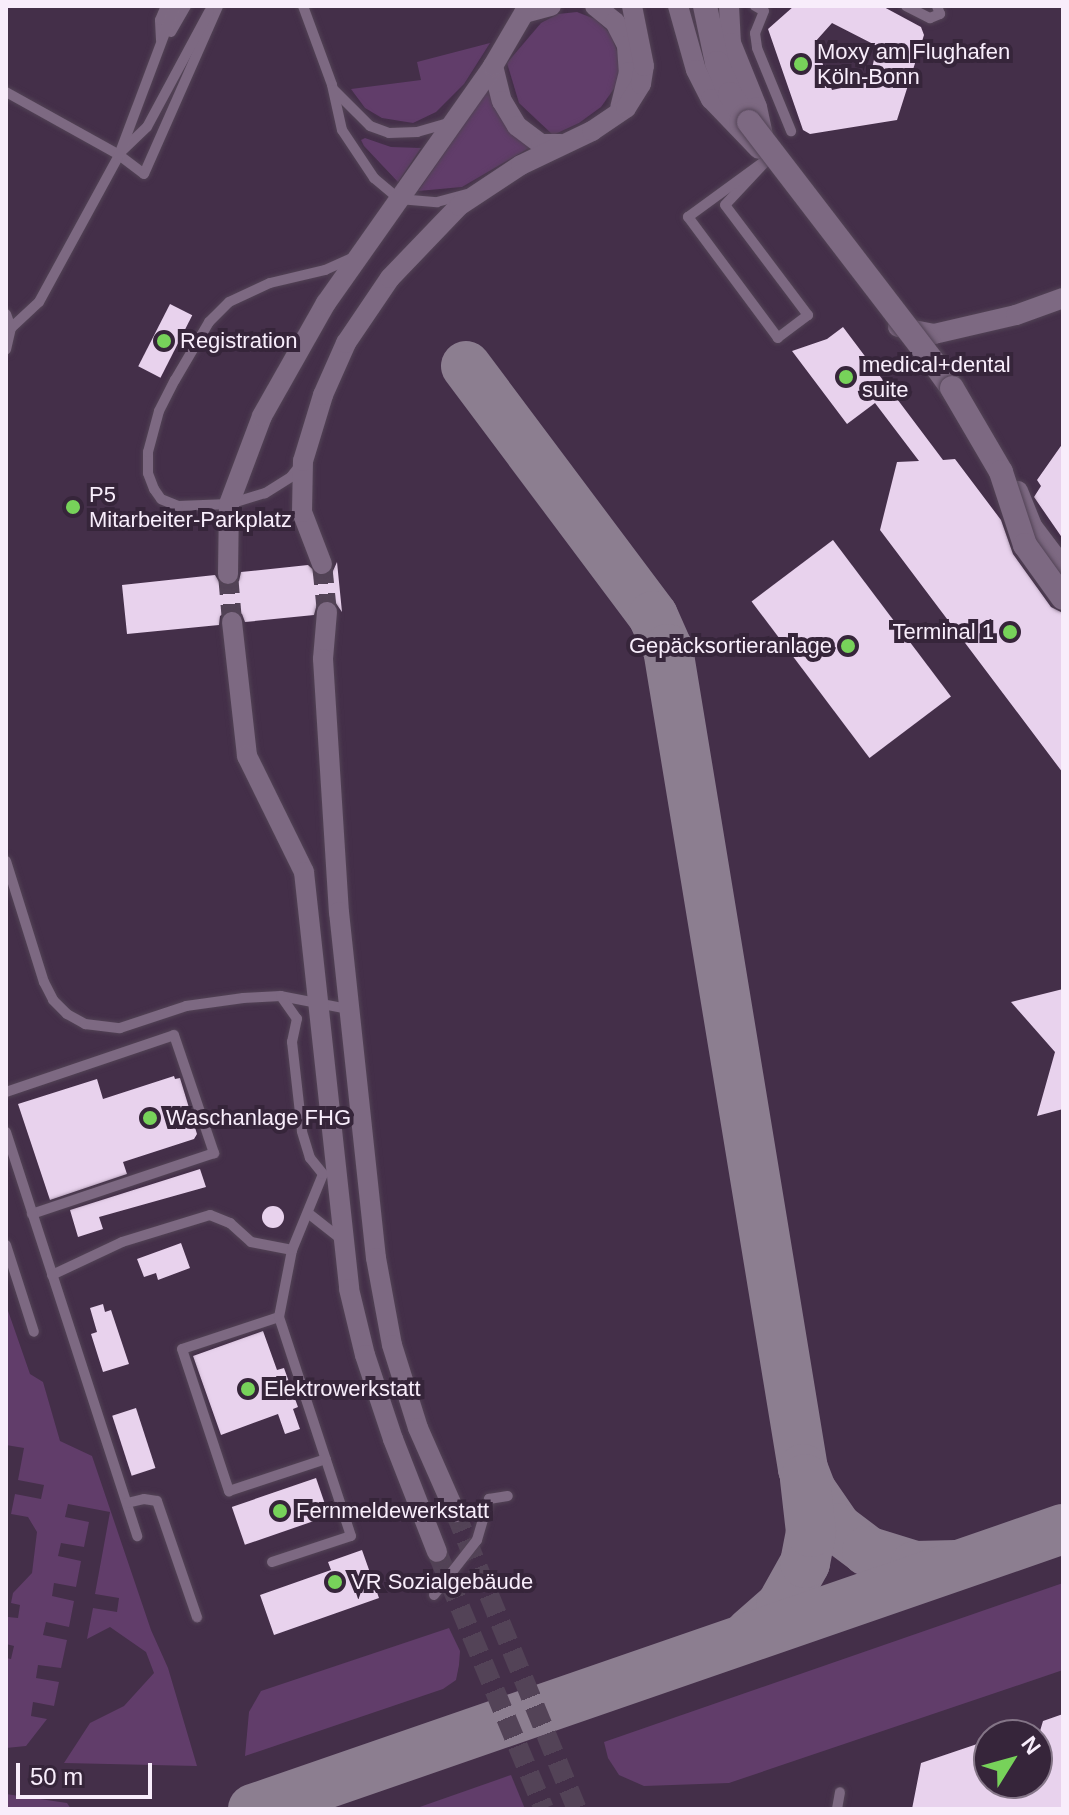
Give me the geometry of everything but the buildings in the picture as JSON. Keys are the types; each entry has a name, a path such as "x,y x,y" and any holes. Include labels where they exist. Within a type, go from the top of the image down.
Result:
{"street":[{"path":"228,574 229,504 262,416 326,303 493,66 526,10 551,6"},
{"path":"595,6 615,22 627,46 629,72 618,115"},
{"path":"322,564 302,512 303,461 323,395 346,343 373,300 431,232 479,190 618,115 637,94 644,66 632,6"},
{"path":"678,6 696,70 711,99 769,158 894,326 1003,452 1032,526 1063,567"},
{"path":"705,6 717,63 739,109 952,388 1001,472 1025,545 1063,598"},
{"path":"729,6 731,43 757,107 769,158"},
{"path":"493,66 502,101 517,126 541,144 564,144"},
{"path":"894,326 934,334 1016,315 1063,298"},
{"path":"327,612 323,659 327,751 348,1009 376,1258 392,1345 418,1428 455,1512"},
{"path":"232,622 247,756 304,872 342,1241 365,1355 437,1552"}],"lane":[{"path":"161,50 160,20 166,6"},
{"path":"6,349 11,328 44,293 119,155 175,6"},
{"path":"161,50 186,6"},
{"path":"119,155 147,127 212,6"},
{"path":"6,92 119,155 144,174 218,6"},
{"path":"303,6 334,90 342,130 374,178 399,199 437,202 479,190"},
{"path":"755,6 764,11 755,33 757,48 791,131"},
{"path":"906,6 930,18 940,14 937,6"},
{"path":"334,90 370,126 389,133 417,132 453,121"},
{"path":"769,158 725,205 808,315 778,338 688,217 769,158"},
{"path":"303,461 291,477 265,493 229,504 178,506 161,499 148,473 148,452 159,411 209,322 229,302 270,283 344,263 364,250"},
{"path":"6,314 11,328"},
{"path":"6,861 44,982 53,1000 67,1014 85,1024 120,1028 186,1006 281,996 348,1009"},
{"path":"272,1562 351,1536 279,1317 292,1250 323,1174 310,1158 302,1131 292,1042 297,1019 281,996"},
{"path":"6,1092 174,1035 214,1153 32,1214"},
{"path":"6,1132 137,1536"},
{"path":"308,1213 342,1241"},
{"path":"52,1275 122,1242 210,1215 230,1223 251,1242 292,1250"},
{"path":"6,1245 34,1332"},
{"path":"279,1317 182,1349 229,1491 326,1459"},
{"path":"434,1595 477,1540 489,1499 508,1496"},
{"path":"127,1503 144,1499 157,1501 197,1617"},
{"path":"837,1809 840,1792"}],"shaded area":[{"path":"6,6 1063,6 1063,1809 6,1809"},
{"path":"577,12 595,19 610,33 622,64 618,83 601,107 579,123 553,135 519,103 507,63 541,23 558,14"},
{"path":"490,43 464,84 436,112 413,123 382,118 365,108 351,89 421,80 417,62"},
{"path":"491,86 534,145 462,187 418,191"},
{"path":"365,138 391,147 421,148 398,182 364,146 361,140"},
{"path":"6,1305 30,1374 43,1382 60,1441 92,1456 151,1630 168,1668 197,1766 64,1763 90,1723 124,1706 154,1673 146,1652 110,1627 87,1639 93,1608 117,1612 119,1598 95,1594 110,1512 68,1504 65,1517 89,1522 84,1547 61,1543 58,1556 81,1561 76,1587 54,1583 52,1596 74,1601 69,1627 46,1622 43,1635 67,1640 61,1668 38,1665 36,1678 59,1682 54,1706 33,1702 31,1716 47,1719 26,1746 6,1748 6,1658 11,1659 14,1646 6,1644 6,1625 8,1617 18,1618 20,1605 11,1603 13,1593 32,1573 37,1532 28,1517 11,1514 15,1494 41,1499 44,1485 18,1480 24,1448 6,1445"},
{"path":"1063,1583 1063,1670 729,1783 644,1786 619,1775 608,1758 604,1742"},
{"path":"449,1628 460,1651 459,1665 456,1680 443,1689 245,1756 249,1712 261,1691"},
{"path":"511,1775 525,1809 414,1809"},
{"path":"6,1794 67,1803 71,1809 6,1809"}],"taxiway":[{"path":"466,366 653,616 668,649 803,1469 811,1490 837,1528 867,1551 915,1566 957,1565"},
{"path":"750,1633 781,1606 805,1563 811,1532 805,1479"},
{"path":"253,1809 1063,1529"}],"tunnel":[{"path":"322,564 327,612"},
{"path":"228,574 232,622"},
{"path":"455,1512 577,1809"},
{"path":"437,1552 544,1809"}],"place":[{"name":"Moxy am Flughafen Köln-Bonn","path":"801,64"},
{"name":"Registration","path":"164,341"},
{"name":"medical+dental suite","path":"846,377"},
{"name":"P5 Mitarbeiter-Parkplatz","path":"73,507"},
{"name":"Terminal 1","path":"1010,632"},
{"name":"Gepäcksortieranlage","path":"848,646"},
{"name":"Waschanlage FHG","path":"150,1118"},
{"name":"Elektrowerkstatt","path":"248,1389"},
{"name":"Fernmeldewerkstatt","path":"280,1511"},
{"name":"VR Sozialgebäude","path":"335,1582"}]}
